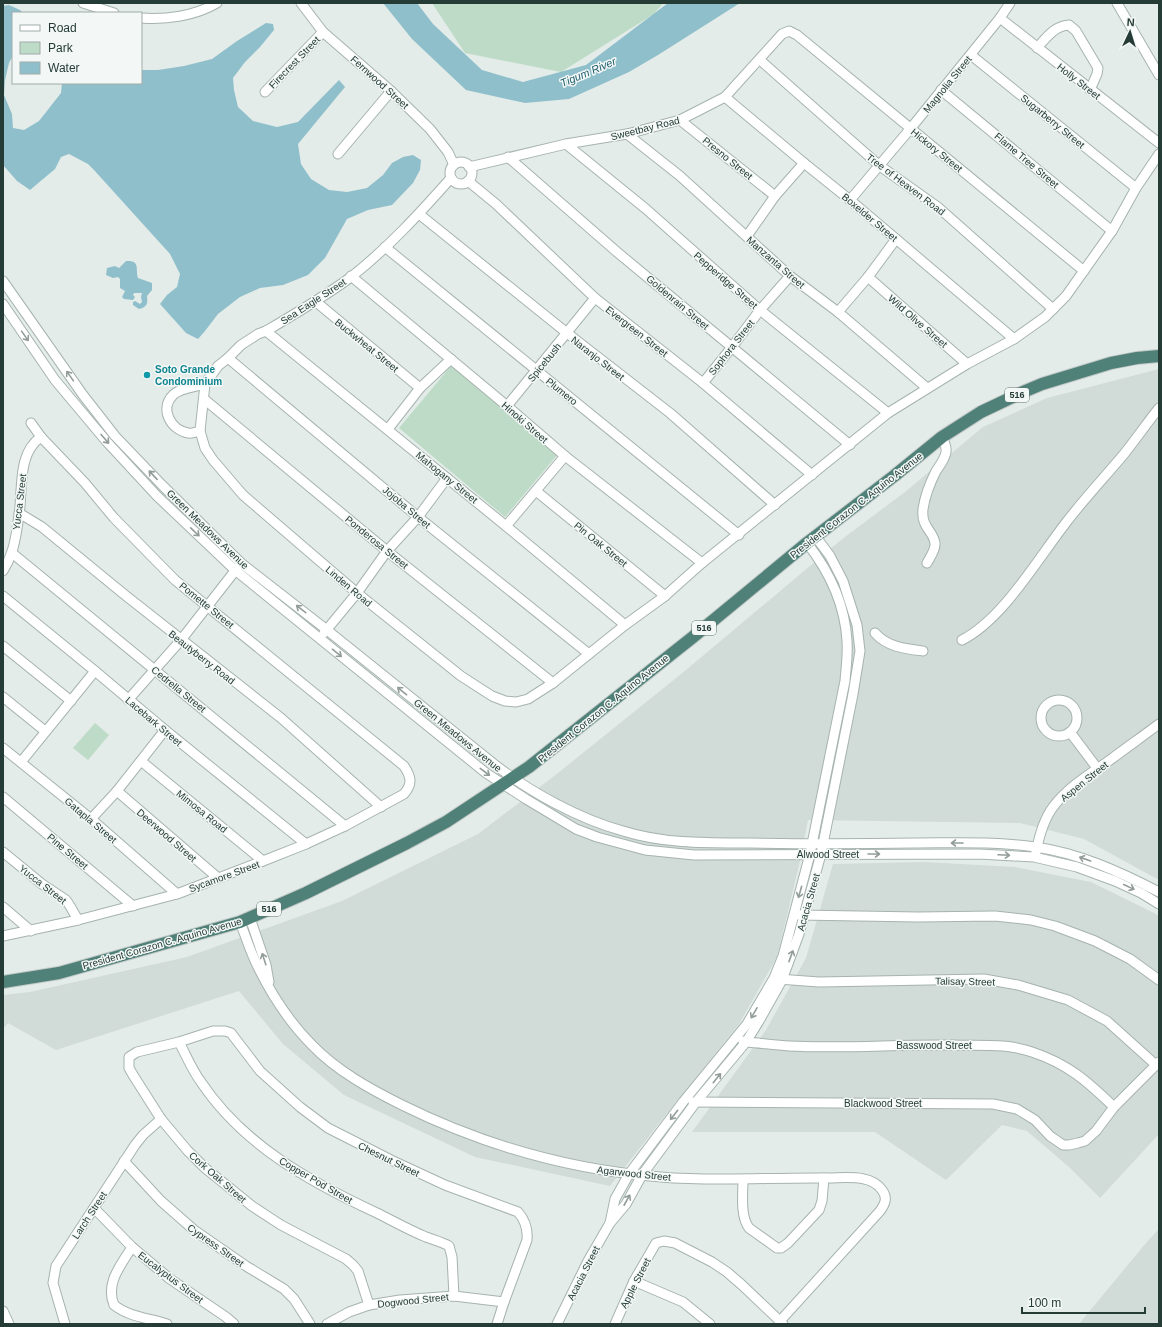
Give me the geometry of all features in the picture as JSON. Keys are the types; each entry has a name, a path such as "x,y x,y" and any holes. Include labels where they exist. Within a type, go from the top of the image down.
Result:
{"highway":[{"name":"President Corazon C. Aquino Avenue","path":"3,982 59,973 245,920 360,867 446,822 529,767 687,642 811,540 942,437 981,412 1042,384 1111,363 1159,356"}],"street":[{"path":"84,3 111,12"},
{"path":"142,18 153,19 182,16 210,7 217,3"},
{"name":"Fernwood Street","path":"301,3 323,32 391,91 430,129 448,152 454,165"},
{"name":"Magnolia Street","path":"850,200 911,128 1000,18 1010,3"},
{"path":"1117,3 1159,75"},
{"name":"Holly Street","path":"1000,18 1159,143"},
{"path":"1037,48 1053,31 1062,26 1069,25 1076,31 1098,68 1090,90"},
{"name":"Sweetbay Road","path":"470,166 566,144 627,134 680,120 725,97 782,34 789,31"},
{"name":"Hickory Street","path":"789,31 797,35 1084,270"},
{"name":"Firecrest Street","path":"265,92 323,32"},
{"name":"Sugarberry Street","path":"971,54 1136,188"},
{"name":"Tree of Heaven Road","path":"760,60 880,166 939,208 1053,309"},
{"name":"Flame Tree Street","path":"941,90 1112,231"},
{"path":"338,154 391,91"},
{"name":"Boxelder Street","path":"725,97 850,200 1014,339"},
{"name":"Presno Street","path":"680,120 775,196"},
{"name":"Manzanta Street","path":"627,134 680,176 790,276 838,312 927,388"},
{"name":"Pepperidge Street","path":"566,144 646,209 760,310 888,413"},
{"path":"553,683 665,596 702,564 888,413 967,364 1014,339 1045,317 1066,296 1112,231 1136,188 1159,154"},
{"name":"Goldenrain Street","path":"508,157 617,252 850,445"},
{"path":"460,162 470,166 472,174 468,181 457,184 451,178 451,170 454,165 460,162"},
{"path":"746,236 775,196 804,163"},
{"name":"Sea Eagle Street","path":"205,384 218,366 241,345 314,301 351,276 385,247 419,214 451,178"},
{"name":"Evergreen Street","path":"468,181 496,204 595,298 703,383 812,475"},
{"name":"Naranjo Street","path":"419,214 567,333 670,413 775,505"},
{"path":"838,312 868,277 896,239"},
{"name":"Plumero","path":"385,247 739,535"},
{"name":"Hinoki Street","path":"351,276 565,456 702,564"},
{"name":"Sophora Street","path":"703,383 760,310 790,276"},
{"name":"Wild Olive Street","path":"868,277 967,364"},
{"name":"Green Meadows Avenue","path":"3,282 115,436 162,485 241,563 327,630 508,782"},
{"name":"Spicebush","path":"507,406 595,298"},
{"name":"Buckwheat Street","path":"314,301 420,388"},
{"name":"Green Meadows Avenue","path":"3,304 55,380 107,442 157,496 235,570 468,759 508,782"},
{"name":"Mahogany Street","path":"266,331 626,625"},
{"name":"Jojoba Street","path":"228,358 418,517 589,654"},
{"path":"388,430 420,388 450,359"},
{"path":"205,384 204,399 200,431 189,434 179,430 169,420 167,409 169,401 173,395 182,390 205,384"},
{"name":"Ponderosa Street","path":"204,399 387,551 553,683"},
{"path":"962,640 981,629 1008,599 1027,576 1064,525 1091,491 1124,454 1159,408"},
{"name":"Pomette Street","path":"31,423 41,437 85,484 114,518 176,580 404,766"},
{"name":"Linden Road","path":"200,431 205,448 213,460 243,495 357,593 461,676 492,696 505,701 516,702 528,699 553,683"},
{"name":"Yucca Street","path":"3,571 12,553 19,513 23,470 29,449 34,442 41,437"},
{"path":"927,563 934,552 935,544 933,537 923,520 923,508 926,493 945,455 945,444 942,437"},
{"path":"506,526 565,456"},
{"path":"319,639 357,593 387,551 418,517 447,478"},
{"name":"Pin Oak Street","path":"536,491 665,596"},
{"name":"Beautyberry Road","path":"19,513 42,527 181,640 281,718 381,806"},
{"name":"Acacia Street","path":"610,1223 615,1199 629,1174 683,1102 747,1024 778,979 782,956 810,854 845,681 848,653 846,628 838,599 811,540"},
{"name":"Acacia Street","path":"558,1324 588,1260 610,1223 626,1204 642,1175 696,1102 746,1042 778,979 804,915 821,854 853,694 860,651 857,625 843,581 830,556 811,540"},
{"name":"Cedrella Street","path":"12,553 345,826"},
{"path":"128,700 181,640 241,563"},
{"name":"Lacebark Street","path":"3,596 128,700 306,844"},
{"path":"875,633 880,640 888,644 923,651"},
{"path":"3,646 71,701"},
{"path":"21,762 95,671"},
{"path":"3,697 45,731"},
{"name":"Aspen Street","path":"1034,857 1045,822 1052,808 1069,790 1159,724"},
{"path":"91,819 117,791 165,730"},
{"path":"1070,732 1098,768"},
{"name":"Gatapla Street","path":"3,748 91,819 177,894"},
{"name":"Mimosa Road","path":"141,761 263,861"},
{"name":"Sycamore Street","path":"3,936 78,920 177,894 306,844 345,826 404,794 409,788 410,782 409,774 404,766"},
{"name":"Alwood Street","path":"508,782 534,791 580,815 623,832 648,837 696,843 976,843 1037,847 1080,858 1118,871 1159,892"},
{"name":"Alwood Street","path":"508,782 576,828 597,837 645,850 694,855 979,854 1034,857 1077,867 1115,881 1141,893 1159,904"},
{"name":"Deerwood Street","path":"117,791 218,878"},
{"name":"Pine Street","path":"3,796 133,906"},
{"name":"Yucca Street","path":"3,852 42,884 66,900 78,920"},
{"path":"3,907 32,931"},
{"path":"793,914 918,917 995,916 1031,920 1055,926 1095,941 1130,959 1159,980"},
{"name":"Agarwood Street","path":"245,920 259,969 278,1001 310,1044 327,1060 376,1092 431,1119 460,1131 542,1158 588,1168 629,1174 663,1178 743,1180 860,1178 875,1183 884,1193 886,1198 885,1204 782,1323"},
{"name":"Talisay Street","path":"778,979 826,982 984,979 1018,984 1068,1000 1107,1021 1157,1063"},
{"name":"Chesnut Street","path":"179,1042 219,1030 231,1033 260,1071 300,1107 328,1128 438,1182 518,1212 526,1225 528,1232 527,1240 497,1324"},
{"name":"Basswood Street","path":"736,1038 746,1042 789,1046 922,1044 993,1046 1031,1051 1068,1068 1088,1082 1114,1107"},
{"name":"Cork Oak Street","path":"179,1042 137,1052 129,1057 129,1068 161,1119 187,1150 205,1168 252,1206 281,1225 346,1259 353,1265 358,1272 369,1305"},
{"name":"Copper Pod Street","path":"179,1042 200,1081 213,1100 263,1149 320,1185 426,1237 449,1246 452,1257 454,1296"},
{"path":"1114,1107 1157,1063"},
{"name":"Blackwood Street","path":"683,1102 993,1104 1017,1109 1035,1120 1056,1141 1063,1145 1069,1146 1085,1141 1096,1131 1114,1107"},
{"name":"Larch Street","path":"65,1324 54,1291 53,1283 56,1266 124,1161 143,1135 161,1119"},
{"name":"Cypress Street","path":"124,1161 162,1201 194,1230 246,1266 284,1289 294,1299 310,1324"},
{"path":"743,1180 744,1213 746,1224 749,1228 777,1248 781,1248 788,1243 819,1210 822,1201 824,1178"},
{"name":"Eucalyptus Street","path":"94,1208 132,1247 170,1279 234,1324"},
{"name":"Apple Street","path":"615,1324 634,1281 656,1243 664,1240 675,1243 712,1262 727,1272 782,1323"},
{"path":"132,1247 118,1269 111,1284 111,1295 114,1305 124,1312 132,1315 167,1324"},
{"path":"634,1281 683,1302 710,1324"},
{"name":"Dogwood Street","path":"327,1324 349,1312 369,1305 400,1300 454,1296 504,1302"},
{"path":"3,1311 9,1324"}],"shaded area":[{"path":"1159,369 1159,880 1084,839 1020,823 808,820 800,861 777,957 739,1024 610,1186 475,1157 344,1095 283,1044 239,991 56,1050 8,1023 3,1029 3,995 30,992 187,957 342,901 478,834 558,773 686,670 841,540 905,492 983,427 1047,398"},
{"path":"925,862 1015,867 1091,882 1159,916 1159,1134 1100,1198 1069,1167 1027,1131 1002,1125 946,1180 875,1132 692,1132 766,1030 806,958 833,864"},
{"path":"1159,1229 1159,1324 1079,1324 1146,1243"}],"green space":[{"path":"432,3 663,3 654,14 561,72 465,53"},
{"path":"451,366 558,454 505,517 399,428"},
{"path":"95,723 109,735 88,760 73,748"}],"water":[{"name":"Tigum River","path":"383,3 417,3 433,24 482,70 523,82 586,65 668,3 740,3 629,72 569,99 525,103 466,90 412,39"},
{"path":"9,5 22,12 12,12 12,57 5,80 4,95 12,114 13,128 24,130 39,121 61,93 62,84 142,84 142,70 158,70 184,66 212,59 266,23 273,24 274,30 245,62 233,78 238,107 253,121 277,127 298,122 339,80 345,87 298,144 301,164 311,179 329,190 347,192 367,188 383,175 392,163 403,157 413,155 421,160 420,170 413,183 392,205 368,210 347,219 325,258 308,275 283,285 260,288 240,297 218,314 198,339 186,333 160,304 167,295 177,287 180,274 170,254 88,164 69,154 61,157 55,169 30,190 17,181 3,165 3,6"},
{"path":"126,261 131,261 136,264 138,278 152,283 152,290 147,296 146,305 139,309 133,305 133,302 135,301 140,304 142,302 142,293 134,293 133,295 135,297 133,300 124,299 122,297 125,291 120,288 120,279 118,277 113,278 106,275 107,268 115,266 119,268"}],"place":[{"name":"Soto Grande Condominium","path":"147,375"}]}
